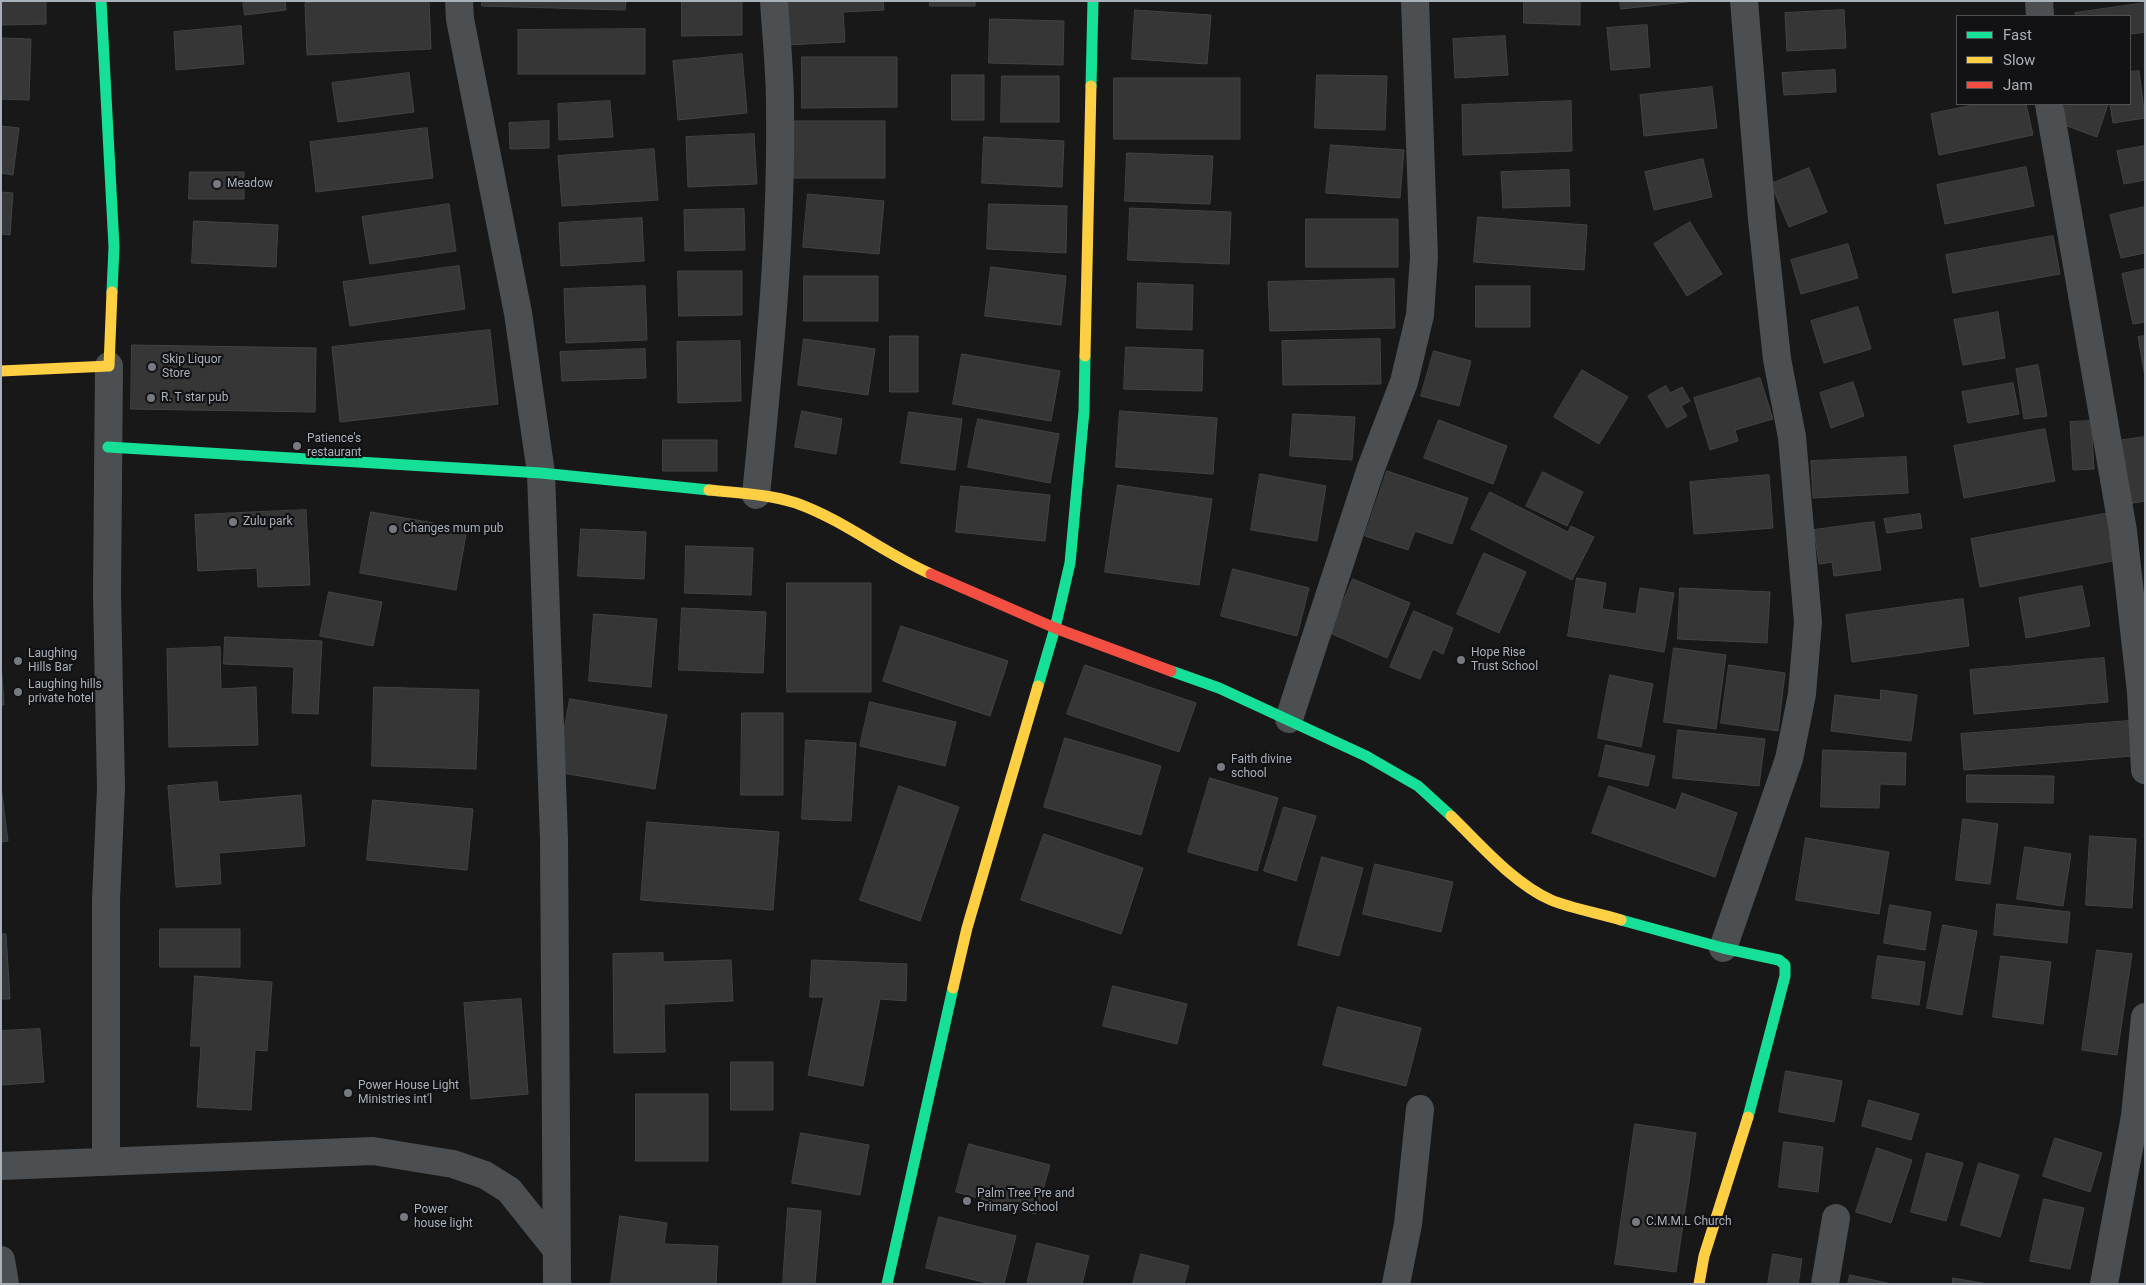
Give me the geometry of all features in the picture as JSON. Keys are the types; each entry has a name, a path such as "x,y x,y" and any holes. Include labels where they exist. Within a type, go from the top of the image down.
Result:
{"street":[{"path":"101,1 114,247 108,447 107,594 112,788 106,900 106,1162"},
{"path":"459,1 460,19 518,313 541,473 554,839 557,1284"},
{"path":"756,495 772,341 779,197 780,103 774,1"},
{"path":"887,1284 967,928 1055,628 1070,563 1084,411 1093,1"},
{"path":"1289,719 1371,468 1404,382 1420,315 1424,257 1414,1"},
{"path":"1723,948 1789,759 1802,694 1808,622 1792,437 1777,359 1762,219 1744,1"},
{"path":"2039,1 2040,15"},
{"path":"2049,105 2122,531 2141,692 2145,770"},
{"path":"1,371 109,366"},
{"path":"108,447 541,473 756,495 795,503 829,518 928,573 1055,628 1219,688 1366,756 1418,786 1512,874 1530,888 1551,900 1723,948 1779,960 1785,965 1785,976 1750,1112 1704,1256 1699,1284"},
{"path":"2104,1284 2135,1116 2145,1017"},
{"path":"1396,1284 1408,1224 1420,1109"},
{"path":"1,1166 373,1151 453,1164 485,1174 509,1190 557,1250"},
{"path":"1826,1284 1836,1218"},
{"path":"1,1260 5,1284"}],"building":[{"path":"1,1 46,1 46,24 1,25"},
{"path":"243,1 285,1 286,10 245,15"},
{"path":"429,1 431,49 307,55 305,3"},
{"path":"482,1 626,1 625,10 482,6"},
{"path":"682,1 742,1 742,35 682,36"},
{"path":"785,1 883,1 884,10 843,12 845,42 787,45"},
{"path":"930,1 975,1 975,6 930,6"},
{"path":"1524,1 1580,1 1580,25 1524,23"},
{"path":"1620,1 1696,1 1621,9"},
{"path":"2145,3 2145,32 2131,34 2131,15 2076,15 2075,13"},
{"path":"1135,10 1211,15 1207,64 1132,59"},
{"path":"1844,10 1846,48 1787,51 1785,13"},
{"path":"990,19 1064,21 1063,65 989,63"},
{"path":"1647,25 1650,67 1611,70 1607,28"},
{"path":"241,26 244,64 176,70 174,32"},
{"path":"645,29 645,74 518,74 518,30"},
{"path":"1505,36 1508,75 1455,78 1453,39"},
{"path":"1,38 31,39 29,100 1,99"},
{"path":"742,54 747,113 678,120 673,61"},
{"path":"802,57 897,57 897,107 802,108"},
{"path":"1835,70 1836,92 1784,95 1782,73"},
{"path":"2139,71 2145,118 2113,123 2110,105 2131,105 2131,72"},
{"path":"409,73 414,112 338,122 332,83"},
{"path":"952,75 984,75 984,120 952,120"},
{"path":"1317,75 1387,76 1385,130 1315,128"},
{"path":"1002,76 1059,76 1059,122 1001,122"},
{"path":"1114,78 1240,78 1240,139 1114,139"},
{"path":"1712,87 1717,128 1644,136 1640,95"},
{"path":"610,101 613,137 559,140 558,104"},
{"path":"1571,101 1572,151 1463,155 1462,105"},
{"path":"1973,105 2026,105 2033,135 1939,155 1931,114"},
{"path":"2066,105 2108,105 2097,137 2059,123"},
{"path":"549,121 549,148 510,149 509,123"},
{"path":"794,121 885,121 885,178 794,178"},
{"path":"1,126 19,128 13,175 1,173"},
{"path":"427,128 433,178 316,192 310,142"},
{"path":"754,134 757,184 688,187 686,137"},
{"path":"984,137 1064,141 1062,187 982,183"},
{"path":"1331,145 1404,150 1400,198 1326,193"},
{"path":"2145,146 2145,180 2124,184 2117,151"},
{"path":"654,149 658,200 562,206 558,156"},
{"path":"1127,153 1213,156 1210,204 1125,201"},
{"path":"1703,159 1712,197 1654,210 1645,172"},
{"path":"2026,167 2034,206 1945,224 1937,185"},
{"path":"1809,168 1827,212 1789,227 1771,184"},
{"path":"1569,170 1570,206 1503,208 1501,172"},
{"path":"190,172 244,172 244,199 189,199"},
{"path":"1,192 13,193 10,235 1,234"},
{"path":"808,194 884,201 879,254 803,247"},
{"path":"449,204 456,251 370,264 362,217"},
{"path":"989,204 1067,206 1066,253 987,249"},
{"path":"2145,207 2145,253 2121,258 2110,215"},
{"path":"1130,208 1231,212 1229,264 1128,260"},
{"path":"744,209 745,250 685,251 684,210"},
{"path":"1478,217 1587,225 1584,270 1474,262"},
{"path":"642,218 644,261 561,266 559,223"},
{"path":"1306,219 1398,219 1398,267 1306,267"},
{"path":"194,221 278,225 276,267 192,263"},
{"path":"1690,222 1722,274 1687,296 1654,244"},
{"path":"2053,236 2060,274 1953,293 1946,255"},
{"path":"1848,244 1858,278 1801,294 1791,260"},
{"path":"459,266 465,309 350,326 343,282"},
{"path":"991,267 1066,276 1061,325 985,316"},
{"path":"2145,269 2145,322 2133,324 2122,274"},
{"path":"678,271 742,271 742,315 679,316"},
{"path":"804,276 878,276 878,321 804,321"},
{"path":"1394,279 1395,328 1270,331 1268,282"},
{"path":"1138,283 1193,285 1192,330 1137,328"},
{"path":"645,286 647,340 566,343 564,289"},
{"path":"1476,286 1530,286 1530,327 1476,327"},
{"path":"1858,307 1871,349 1824,363 1811,321"},
{"path":"1998,312 2005,358 1963,365 1954,320"},
{"path":"490,330 498,404 340,422 332,347"},
{"path":"890,336 918,336 918,392 890,392"},
{"path":"2145,336 2145,377 2138,337"},
{"path":"804,339 875,349 868,395 798,385"},
{"path":"1380,339 1381,384 1283,385 1282,341"},
{"path":"740,341 741,401 678,403 677,342"},
{"path":"132,345 316,348 315,412 131,409"},
{"path":"1126,347 1203,350 1202,391 1124,389"},
{"path":"645,349 646,378 562,381 560,352"},
{"path":"1434,351 1471,361 1459,406 1421,396"},
{"path":"962,354 1060,371 1051,421 953,404"},
{"path":"2038,365 2047,416 2024,419 2016,369"},
{"path":"1582,370 1628,397 1599,444 1554,417"},
{"path":"1760,378 1773,419 1735,430 1738,441 1710,450 1694,398"},
{"path":"1853,382 1864,416 1831,428 1820,393"},
{"path":"2013,383 2019,414 1968,423 1962,392"},
{"path":"1666,386 1670,393 1682,387 1690,401 1681,406 1687,416 1667,428 1648,396"},
{"path":"802,411 842,419 836,454 795,447"},
{"path":"1120,411 1217,418 1213,474 1116,467"},
{"path":"909,412 962,419 955,470 901,463"},
{"path":"1293,414 1355,417 1352,460 1290,456"},
{"path":"978,419 1059,434 1050,483 968,467"},
{"path":"1439,420 1507,446 1493,484 1424,458"},
{"path":"2091,421 2094,469 2073,470 2070,422"},
{"path":"2045,429 2055,481 1964,498 1954,446"},
{"path":"2145,437 2145,501 2128,504 2117,441"},
{"path":"663,440 717,440 717,471 663,471"},
{"path":"1906,457 1908,493 1813,498 1811,461"},
{"path":"1387,471 1468,498 1452,544 1415,531 1408,550 1365,536"},
{"path":"1543,472 1583,492 1567,526 1526,506"},
{"path":"1260,474 1326,486 1317,541 1251,530"},
{"path":"1769,475 1773,528 1694,534 1690,482"},
{"path":"1118,485 1212,499 1199,585 1105,572"},
{"path":"961,486 1050,495 1045,541 956,532"},
{"path":"1490,492 1568,532 1571,526 1594,537 1572,580 1471,529"},
{"path":"306,510 310,585 258,587 257,568 198,571 195,515"},
{"path":"371,512 467,529 456,590 360,573"},
{"path":"2109,513 2118,560 1980,587 1971,539"},
{"path":"1920,514 1922,528 1887,533 1884,519"},
{"path":"1874,522 1881,570 1834,576 1832,562 1819,564 1814,530"},
{"path":"581,529 646,532 644,579 578,576"},
{"path":"686,546 753,548 751,595 685,593"},
{"path":"1484,553 1526,572 1499,633 1457,614"},
{"path":"1233,569 1309,588 1297,636 1221,616"},
{"path":"1577,578 1606,583 1602,609 1636,614 1640,588 1674,593 1664,652 1568,636"},
{"path":"1353,579 1410,603 1387,658 1330,633"},
{"path":"787,583 871,583 871,692 787,692"},
{"path":"2082,586 2090,626 2026,638 2019,598"},
{"path":"1680,588 1770,592 1767,643 1678,639"},
{"path":"329,592 382,602 373,646 320,636"},
{"path":"1963,599 1969,646 1852,662 1846,615"},
{"path":"682,608 766,612 763,673 679,670"},
{"path":"1414,611 1453,628 1443,654 1433,649 1420,679 1390,667"},
{"path":"594,614 657,619 651,687 589,681"},
{"path":"901,626 1008,661 990,716 883,681"},
{"path":"225,637 322,641 318,714 292,713 294,667 224,664"},
{"path":"220,647 221,689 256,687 258,745 169,747 167,649"},
{"path":"1674,648 1726,655 1716,729 1664,722"},
{"path":"2104,658 2108,702 1974,714 1970,670"},
{"path":"1,663 4,705 1,705"},
{"path":"1085,665 1196,703 1179,752 1067,714"},
{"path":"1729,665 1785,673 1778,731 1721,723"},
{"path":"1610,675 1653,684 1641,747 1598,738"},
{"path":"374,687 479,690 476,769 372,766"},
{"path":"1881,690 1917,695 1911,741 1831,731 1835,695 1880,700"},
{"path":"570,699 667,715 655,789 557,772"},
{"path":"870,702 956,722 945,766 860,746"},
{"path":"742,713 783,713 783,795 741,795"},
{"path":"2129,721 2132,756 1964,770 1961,734"},
{"path":"1678,730 1765,739 1759,786 1673,778"},
{"path":"1065,738 1161,766 1141,835 1044,807"},
{"path":"806,740 856,743 851,821 802,819"},
{"path":"1606,745 1655,756 1648,786 1599,776"},
{"path":"1823,750 1906,753 1905,785 1880,784 1879,808 1821,807"},
{"path":"1967,775 2054,776 2053,803 1967,802"},
{"path":"1210,778 1278,798 1257,871 1188,852"},
{"path":"217,782 219,802 301,795 305,846 219,853 221,884 176,887 168,786"},
{"path":"899,786 959,807 920,921 860,900"},
{"path":"1609,786 1676,810 1682,793 1737,813 1715,877 1592,833"},
{"path":"1,787 8,841 1,842"},
{"path":"373,800 473,809 467,870 367,860"},
{"path":"1284,807 1316,816 1296,881 1264,871"},
{"path":"1963,819 1998,824 1990,884 1956,880"},
{"path":"647,822 779,832 773,910 641,900"},
{"path":"1044,834 1143,868 1121,934 1021,900"},
{"path":"2090,836 2136,839 2132,908 2086,905"},
{"path":"1806,838 1889,852 1879,914 1796,900"},
{"path":"2025,847 2071,854 2063,906 2017,899"},
{"path":"1322,857 1363,868 1339,956 1298,945"},
{"path":"1375,864 1453,882 1441,932 1363,914"},
{"path":"1997,904 2070,912 2067,943 1994,935"},
{"path":"1890,905 1931,912 1925,950 1884,943"},
{"path":"1943,925 1977,931 1962,1015 1927,1008"},
{"path":"160,929 240,929 240,967 160,967"},
{"path":"1,934 6,934 10,999 1,999"},
{"path":"2097,950 2132,954 2117,1055 2082,1050"},
{"path":"663,953 663,962 731,960 733,1001 664,1004 665,1052 614,1053 613,954"},
{"path":"1878,956 1925,962 1919,1005 1872,998"},
{"path":"2001,956 2051,962 2043,1024 1993,1017"},
{"path":"812,960 907,964 906,1001 880,999 863,1086 808,1075 824,997 810,997"},
{"path":"195,976 272,982 267,1051 255,1050 251,1110 197,1107 201,1046 191,1046"},
{"path":"1113,986 1187,1004 1177,1044 1103,1026"},
{"path":"521,999 528,1094 471,1099 464,1003"},
{"path":"1338,1007 1421,1028 1406,1086 1323,1065"},
{"path":"40,1029 44,1082 1,1085 1,1031"},
{"path":"731,1062 773,1062 773,1110 731,1110"},
{"path":"1786,1071 1842,1081 1834,1122 1779,1112"},
{"path":"636,1094 708,1094 708,1161 636,1161"},
{"path":"1869,1100 1919,1114 1911,1140 1862,1126"},
{"path":"1635,1124 1696,1133 1676,1272 1615,1264"},
{"path":"801,1133 869,1145 860,1195 792,1183"},
{"path":"2055,1138 2102,1153 2090,1192 2043,1176"},
{"path":"1784,1142 1823,1147 1818,1192 1779,1187"},
{"path":"969,1144 1050,1165 1036,1214 956,1192"},
{"path":"1877,1148 1912,1160 1891,1223 1856,1212"},
{"path":"1927,1153 1963,1163 1946,1221 1911,1212"},
{"path":"1979,1163 2019,1175 2000,1237 1961,1225"},
{"path":"2044,1199 2084,1208 2070,1269 2030,1261"},
{"path":"788,1208 821,1211 815,1284 783,1284"},
{"path":"620,1216 667,1223 664,1244 718,1246 716,1284 611,1284"},
{"path":"939,1217 1016,1236 1004,1284 991,1284 926,1268"},
{"path":"1037,1243 1089,1256 1082,1284 1027,1284"},
{"path":"1141,1254 1189,1266 1184,1284 1133,1284"},
{"path":"1773,1254 1802,1259 1798,1284 1768,1284"},
{"path":"1850,1275 1892,1284 1848,1284"},
{"path":"1953,1278 1988,1284 1953,1284"}],"traffic: fast":[{"path":"101,1 114,247 112,292"},
{"path":"1091,86 1093,1"},
{"path":"1038,686 1055,628 1070,563 1084,411 1085,356"},
{"path":"108,447 541,473 709,490"},
{"path":"1171,671 1219,688 1366,756 1418,786 1451,816"},
{"path":"1621,920 1723,948 1779,960 1785,965 1785,976 1748,1117"},
{"path":"887,1284 953,988"}],"traffic: slow":[{"path":"1085,356 1091,86"},
{"path":"1,371 109,366 112,292"},
{"path":"709,490 764,496 796,503 831,518 897,557 931,574"},
{"path":"953,988 967,928 1038,686"},
{"path":"1451,816 1511,874 1537,893 1568,906 1621,920"},
{"path":"1699,1284 1704,1256 1748,1117"}],"traffic: jam":[{"path":"931,574 1055,628 1171,671"}],"place":[{"name":"Meadow","path":"217,184"},
{"name":"Skip Liquor Store","path":"152,367"},
{"name":"R. T star pub","path":"151,398"},
{"name":"Patience's restaurant","path":"297,446"},
{"name":"Zulu park","path":"233,522"},
{"name":"Changes mum pub","path":"393,529"},
{"name":"Hope Rise Trust School","path":"1461,660"},
{"name":"Laughing Hills Bar","path":"18,661"},
{"name":"Laughing hills private hotel","path":"18,692"},
{"name":"Faith divine school","path":"1221,767"},
{"name":"Power House Light Ministries int'l","path":"348,1093"},
{"name":"Palm Tree Pre and Primary School","path":"967,1201"},
{"name":"Power house light","path":"404,1217"},
{"name":"C.M.M.L Church","path":"1636,1222"}]}
